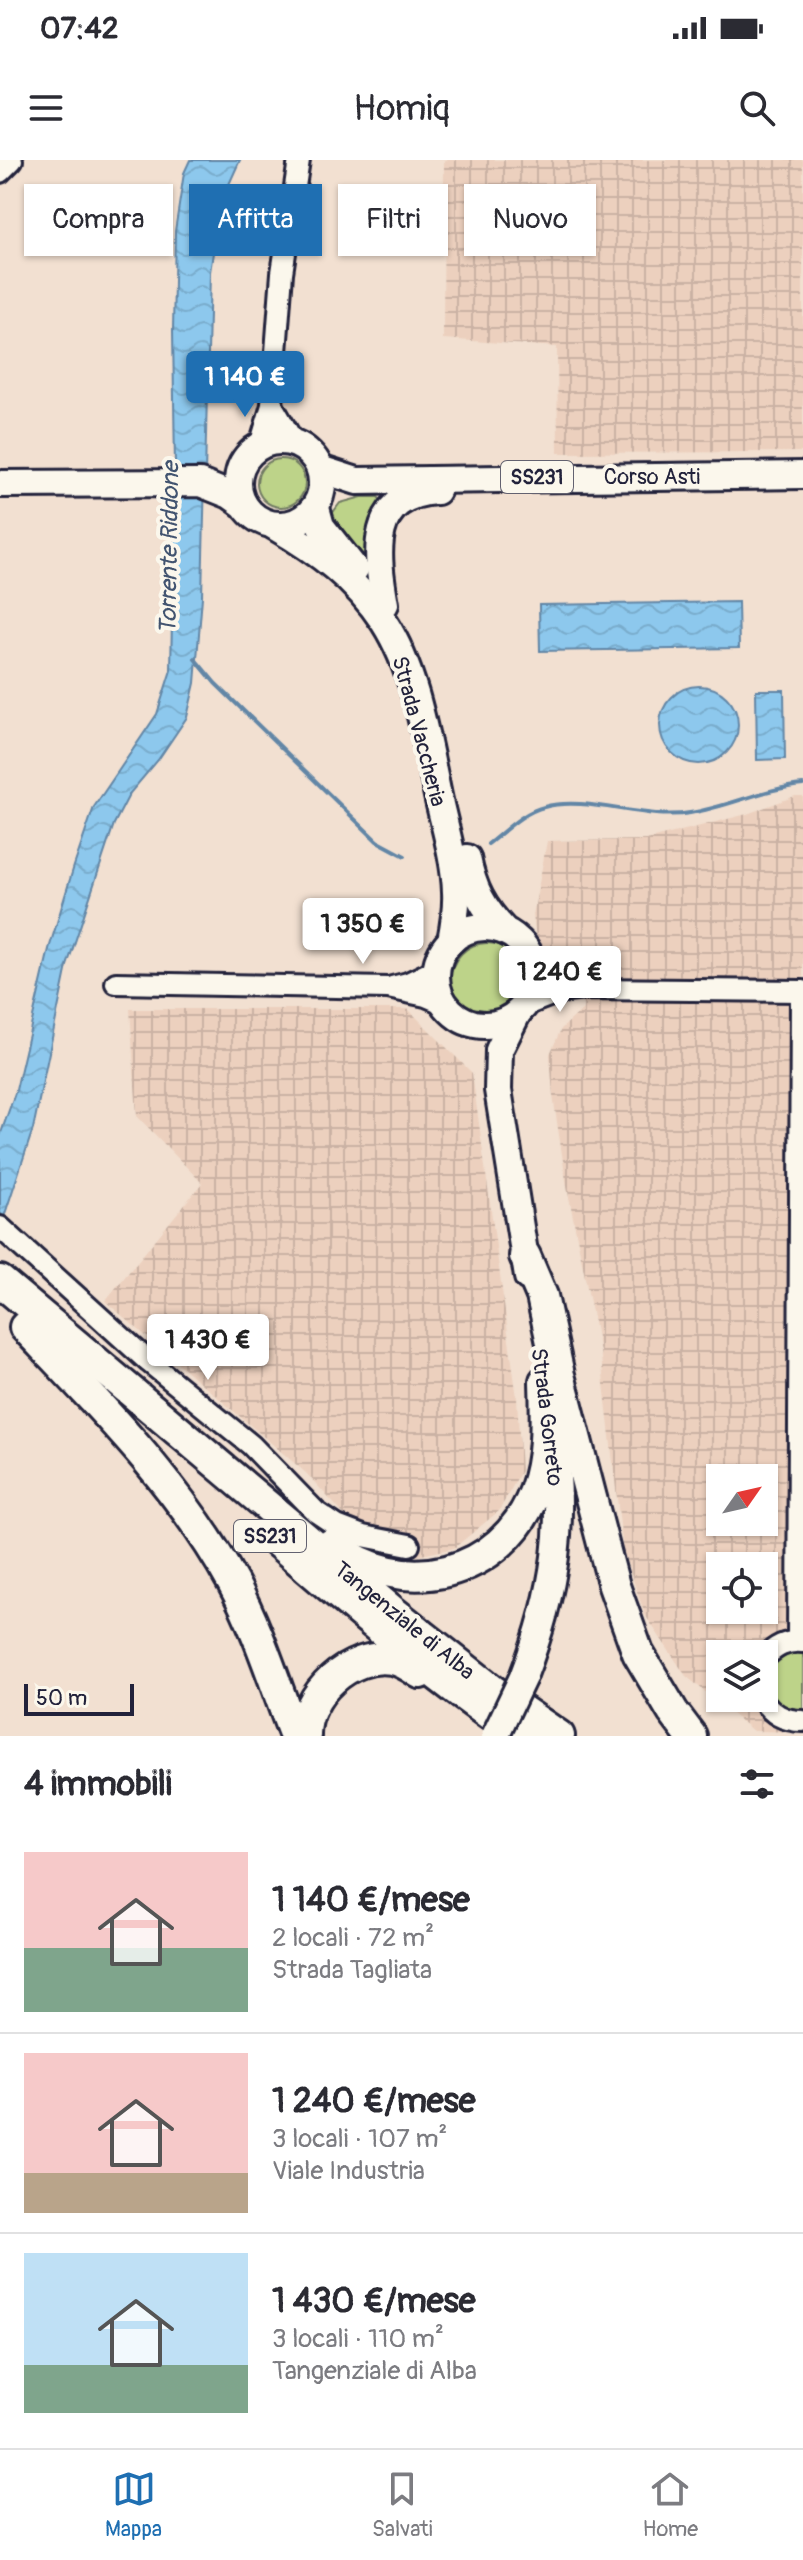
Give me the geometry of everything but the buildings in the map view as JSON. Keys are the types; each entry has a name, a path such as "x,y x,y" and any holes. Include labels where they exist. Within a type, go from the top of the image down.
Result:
{"highway":[{"path":"525,1256 542,1296 559,1375 618,1599 638,1653 691,1736"},
{"name":"Tangenziale di Alba","path":"0,1281 392,1611 492,1690 559,1736"},
{"name":"Tangenziale di Alba","path":"0,1306 379,1629 478,1707 521,1736"},
{"path":"25,1327 155,1467 213,1549 249,1616 295,1736"},
{"path":"159,1415 268,1491 339,1550 373,1566 403,1573 435,1574 457,1570 483,1558 504,1540 523,1515 536,1490 542,1460 546,1435 545,1381"},
{"path":"305,1736 309,1711 316,1697 331,1681 368,1660 389,1658 406,1663 478,1707"}],"main road":[{"path":"197,483 282,441 294,443"},
{"name":"SS231","path":"294,443 314,458 320,469 357,481"},
{"path":"252,454 238,483 244,505 251,515 274,526"},
{"path":"318,504 323,479 320,469"},
{"name":"Corso Asti","path":"357,481 803,475"},
{"path":"385,604 378,562 379,536 386,518 406,498 424,492 451,490 676,490 718,476"},
{"name":"SS231","path":"274,526 298,523 318,504 357,481"},
{"path":"0,484 197,483 244,505"},
{"name":"Strada Vaccheria","path":"318,504 321,526 385,604 408,644 432,707 458,808 472,883 487,912 505,931"},
{"name":"Strada Vaccheria","path":"274,526 301,541 352,581 384,623 399,650 421,720 455,869 457,895 451,941"},
{"path":"477,927 505,931 519,940 529,952 535,979 521,1010 504,1022 489,1026 474,1024 452,1011 436,981 442,953 463,932 477,927"},
{"name":"Strada Gorreto","path":"495,1736 523,1677 550,1598 559,1518 558,1468 498,1090 499,1050 521,1010"},
{"name":"Strada Gorreto","path":"452,1011 475,1037 498,1090"}],"street":[{"path":"0,172 12,160"},
{"path":"252,454 272,405 282,273 299,160"},
{"path":"272,405 294,443"},
{"path":"529,952 555,977 584,989"},
{"path":"388,988 408,983 437,969"},
{"path":"116,983 388,988 426,996 452,1011"},
{"path":"521,1010 550,994 584,989 802,991 800,1641 778,1646"},
{"path":"1,1228 149,1362 251,1445 316,1512 337,1526 363,1536 409,1545"},
{"path":"772,1712 791,1721 803,1721"}],"shaded area":[{"path":"444,160 803,160 803,452 558,453 557,347 443,339 443,256 448,256 448,184 444,184"},
{"path":"803,796 803,1732 753,1731 730,1712 778,1712 778,1640 706,1640 706,1692 686,1676 645,1615 623,1551 601,1357 567,1187 553,1096 550,1054 561,1029 583,1009 580,966 555,959 536,939 533,915 547,841 646,840"},
{"path":"130,1009 408,1009 472,1073 517,1398 521,1471 499,1511 454,1548 417,1556 381,1555 306,1473 105,1301 202,1183 137,1116"}],"green space":[{"path":"281,459 298,466 305,483 298,500 281,507 264,500 257,483 264,466"},
{"path":"362,497 378,497 387,507 373,575 332,523 331,515 340,503"},
{"path":"487,943 507,949 517,959 523,979 517,999 507,1009 487,1015 467,1009 457,999 451,979 457,959 467,949"},
{"path":"803,1648 803,1718 778,1704 778,1656"}],"water":[{"path":"190,160 240,160 229,184 189,184 189,256 213,256 202,597 195,683 187,717 158,760 130,793 114,824 67,966 33,1129 4,1217 0,1213 0,1136 16,1090 49,949 74,866 94,807 157,714 171,670 175,231 184,173"},
{"path":"738,602 739,648 540,651 539,605"},
{"path":"691,686 707,686 721,692 732,703 738,725 732,747 721,758 707,764 691,764 677,758 666,747 660,733 660,717 666,703 677,692"},
{"path":"756,690 784,690 785,759 757,760"}],"waterway":[{"path":"195,659 215,683 377,841 405,856"},
{"path":"488,844 522,817 544,807 578,804 672,815 803,785"}],"water label":[{"name":"Torrente Riddone","path":"169,548"}]}
